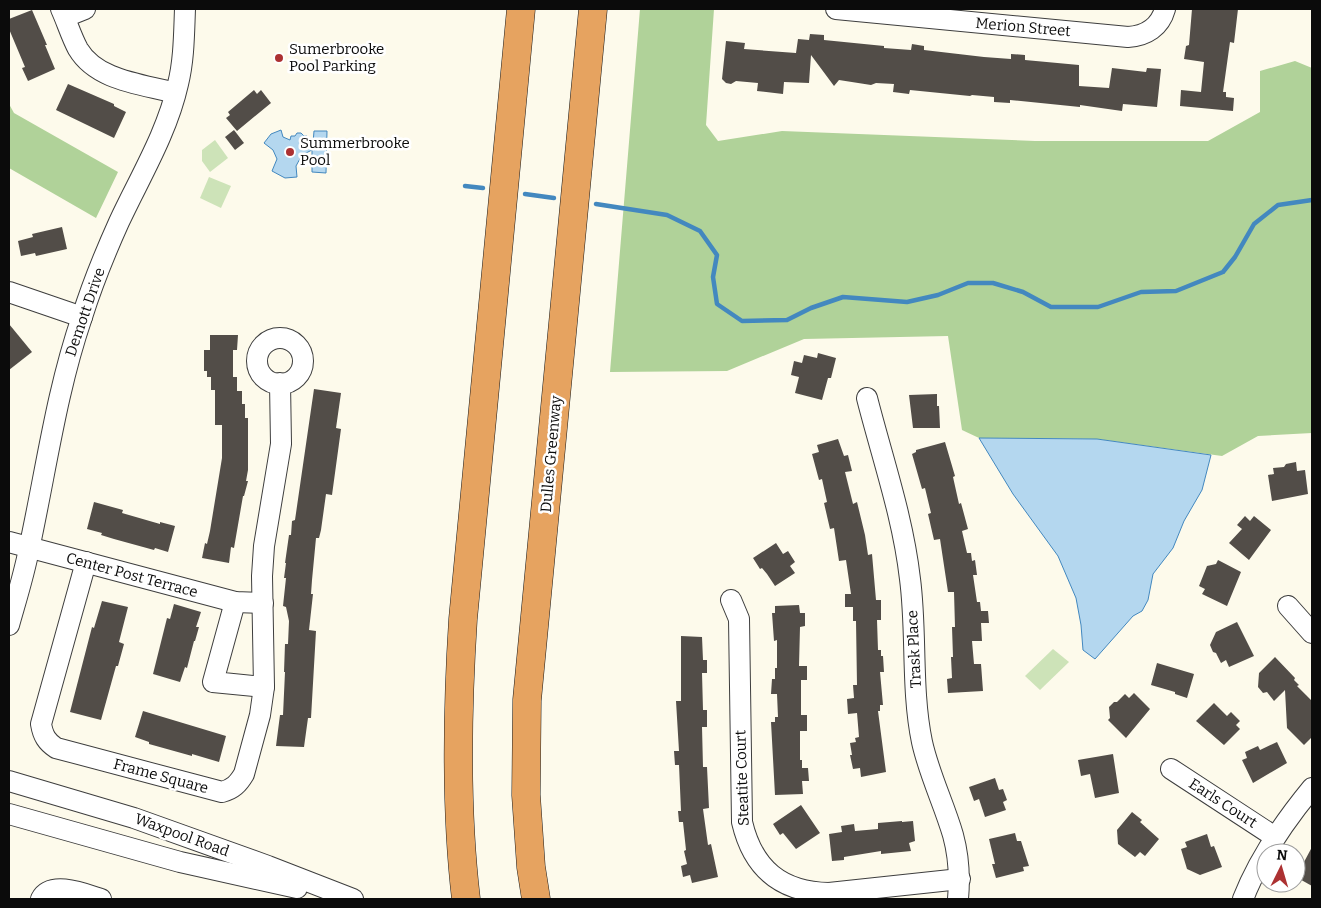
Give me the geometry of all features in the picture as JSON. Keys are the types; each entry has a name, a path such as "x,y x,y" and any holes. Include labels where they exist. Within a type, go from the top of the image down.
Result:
{"highway":[{"path":"466,899 458,794 458,704 462,628 522,9"},
{"name":"Dulles Greenway","path":"536,899 531,867 526,795 528,700 593,9"}],"street":[{"path":"85,9 63,13 79,50 86,60 97,69 114,77 175,93"},
{"name":"Demott Drive","path":"9,625 29,548 58,403 70,356 82,316 106,251 161,134 175,93 182,56 185,9"},
{"name":"Merion Street","path":"836,9 967,15 1136,37 1152,30 1164,15 1165,9"},
{"path":"9,292 82,316"},
{"name":"Frame Square","path":"86,562 41,724 43,734 48,743 56,748 222,792 231,789 239,783 244,774 260,715 264,687 262,576 264,546 282,444 280,383"},
{"name":"Trask Place","path":"867,398 902,532 910,578 914,624 917,710 922,742 931,775 953,836 959,863 958,899"},
{"name":"Center Post Terrace","path":"9,542 235,602 263,604"},
{"name":"Steatite Court","path":"731,600 739,619 742,822 746,839 753,855 765,870 778,880 794,888 829,893 960,879"},
{"path":"235,602 213,682 264,687"},
{"path":"1288,606 1312,633"},
{"name":"Earls Court","path":"1171,769 1275,837"},
{"name":"Waxpool Road","path":"9,781 134,818 353,899"},
{"path":"1243,899 1275,837 1312,788"},
{"name":"Waxpool Road","path":"9,814 180,862 348,899"},
{"path":"41,899 43,895 52,890 71,890 101,899"}],"green space":[{"path":"640,9 714,9 706,125 718,141 782,131 1035,141 1208,141 1260,112 1260,71 1295,61 1312,68 1312,433 1258,436 1222,456 1097,439 979,438 962,430 948,336 804,339 727,371 610,372"},
{"path":"9,104 14,113 118,172 96,218 9,168"},
{"path":"215,140 228,158 210,172 202,161 202,150"},
{"path":"209,177 231,186 221,208 200,198"},
{"path":"1053,649 1069,662 1040,690 1025,676"}],"water":[{"name":"Summerbrooke Pool","path":"281,130 283,137 290,140 291,136 301,133 307,136 307,141 313,143 314,131 327,131 326,173 312,172 312,150 302,155 296,166 297,177 285,178 272,171 277,159 273,150 264,143 271,134"},
{"path":"979,438 1097,439 1211,455 1202,490 1184,521 1173,548 1153,574 1148,600 1142,611 1133,616 1095,659 1083,650 1076,598 1058,556 1013,494"}],"building":[{"path":"1192,9 1238,9 1234,43 1230,42 1223,92 1226,92 1226,97 1234,98 1233,111 1180,106 1181,90 1201,92 1204,62 1184,59 1186,46 1189,45"},
{"path":"32,10 55,69 28,81 22,68 25,67 9,29 9,19"},
{"path":"810,34 824,35 824,40 884,46 884,48 911,50 912,44 924,46 924,50 1011,59 1011,54 1025,55 1025,60 1079,65 1079,86 1109,88 1112,68 1146,72 1147,68 1161,69 1157,107 1123,104 1122,111 1080,105 1080,107 1010,100 1010,103 994,102 994,97 910,90 909,94 893,92 894,84 876,83 871,85 839,80 834,86 811,55 809,83 784,82 783,94 757,91 758,83 736,81 731,84 726,83 722,79 726,41 745,43 744,49 796,53 798,39 809,40"},
{"path":"68,84 114,104 114,106 126,112 114,138 56,110"},
{"path":"254,90 257,94 261,90 271,103 237,131 226,118 230,115 228,112"},
{"path":"234,130 244,143 235,150 225,137"},
{"path":"62,227 67,249 36,256 35,253 21,256 18,241 33,237 32,234"},
{"path":"9,324 32,352 9,370"},
{"path":"210,335 238,335 237,350 233,350 233,377 237,377 237,391 242,391 242,404 245,404 245,418 248,418 248,470 246,481 248,481 243,496 234,548 231,547 229,563 202,558 210,531 222,458 222,425 215,425 215,390 211,390 211,377 207,377 207,371 204,371 204,350 210,350"},
{"path":"818,353 836,358 831,378 828,378 822,400 795,393 799,377 791,375 794,361 802,363 804,355 817,358"},
{"path":"314,389 341,393 336,428 341,429 332,495 326,494 321,530 319,538 316,538 309,630 316,631 311,718 308,718 304,747 276,746 280,715 283,715 285,644 288,644 289,621 286,607 283,606 286,578 284,578 285,563 292,521 295,520"},
{"path":"937,394 940,428 913,428 909,395"},
{"path":"838,439 844,456 848,455 852,471 845,472 853,504 857,502 868,555 872,554 876,600 881,600 881,620 877,620 878,650 881,650 881,656 883,656 884,672 880,672 883,705 880,705 880,711 878,711 886,772 861,777 860,768 853,769 850,755 852,755 850,743 856,742 855,738 859,737 857,713 848,714 847,699 854,698 853,685 857,685 856,621 853,621 853,607 845,607 845,594 851,594 846,560 839,561 834,528 830,529 824,503 827,502 822,479 819,480 812,454 819,452 817,445"},
{"path":"945,442 955,476 953,477 959,504 961,503 968,529 962,531 967,553 971,553 972,561 975,560 977,575 973,575 977,602 980,602 981,611 988,611 989,623 981,623 982,641 972,641 974,664 981,664 983,691 948,693 947,679 952,678 952,627 955,627 954,592 948,592 940,539 934,540 928,514 931,513 925,488 922,489 912,454 916,450"},
{"path":"1296,462 1297,471 1305,470 1308,494 1272,501 1268,475 1274,474 1273,468 1284,467 1286,464"},
{"path":"94,502 123,510 122,513 160,524 160,522 175,526 168,552 114,539 87,529"},
{"path":"1245,516 1250,521 1254,516 1271,530 1249,560 1229,543 1242,529 1237,525"},
{"path":"776,543 783,554 788,551 795,562 790,566 795,573 775,586 753,558"},
{"path":"1218,560 1241,572 1227,606 1202,594 1205,589 1199,586 1207,566 1216,564"},
{"path":"102,601 128,607 119,642 124,644 101,720 70,712 92,627 94,628"},
{"path":"174,604 201,612 196,627 199,627 187,668 185,667 180,682 153,674 167,618 170,619"},
{"path":"799,605 800,613 805,613 805,626 800,627 799,666 807,666 807,680 801,680 801,715 807,715 807,731 800,731 800,760 802,760 802,768 808,768 809,781 802,781 803,794 775,795 771,722 775,722 775,717 778,717 777,694 771,694 772,679 775,679 775,668 777,668 777,640 774,641 772,613 775,613 775,606"},
{"path":"1237,622 1254,656 1229,667 1226,660 1221,663 1210,645 1216,632"},
{"path":"681,636 702,637 703,660 707,660 707,673 702,673 703,710 707,710 707,727 702,727 703,767 707,767 709,808 703,809 708,845 711,844 718,877 692,883 690,875 683,877 681,866 687,864 684,851 686,850 683,822 679,822 678,811 681,811 679,765 675,765 674,751 679,751 676,701 681,701"},
{"path":"1275,657 1295,678 1294,680 1299,685 1297,686 1312,701 1312,737 1304,745 1287,728 1285,690 1274,701 1267,692 1263,693 1258,687 1259,673"},
{"path":"1157,663 1194,674 1187,698 1175,694 1175,692 1151,685"},
{"path":"1134,693 1150,709 1126,738 1108,720 1110,718 1109,707 1125,694 1129,698"},
{"path":"1214,703 1227,716 1231,712 1240,721 1236,725 1240,729 1224,745 1196,721"},
{"path":"143,711 226,736 219,762 149,744 149,742 135,737"},
{"path":"1277,742 1287,763 1253,783 1242,760 1247,758 1245,752 1258,746 1260,750"},
{"path":"1113,754 1119,793 1095,798 1090,774 1081,776 1078,760"},
{"path":"995,778 999,790 1003,789 1007,800 1003,802 1006,810 985,817 979,799 974,801 969,787"},
{"path":"801,805 820,833 796,849 783,833 780,835 773,824"},
{"path":"1132,812 1159,839 1145,856 1140,852 1135,857 1118,844 1117,830"},
{"path":"913,821 915,841 909,843 911,851 881,854 881,851 844,857 844,860 832,861 829,834 842,832 841,826 854,824 855,831 878,829 878,823"},
{"path":"1015,833 1017,841 1021,841 1029,866 1023,867 1024,871 996,878 989,839"},
{"path":"1207,834 1211,847 1214,846 1222,867 1200,875 1187,869 1181,849 1187,847 1185,842"},
{"path":"1312,847 1312,886 1306,883 1306,858"}],"waterway":[{"path":"465,186 483,188"},
{"path":"525,194 554,198"},
{"path":"596,204 667,215 700,231 717,255 713,277 717,304 742,321 787,320 811,308 843,297 907,302 938,295 968,283 993,283 1023,292 1051,307 1098,307 1141,292 1176,291 1223,272 1235,257 1254,224 1278,205 1312,200"}],"place":[{"name":"Sumerbrooke Pool Parking","path":"279,58"},
{"name":"Summerbrooke Pool","path":"290,152"}]}
